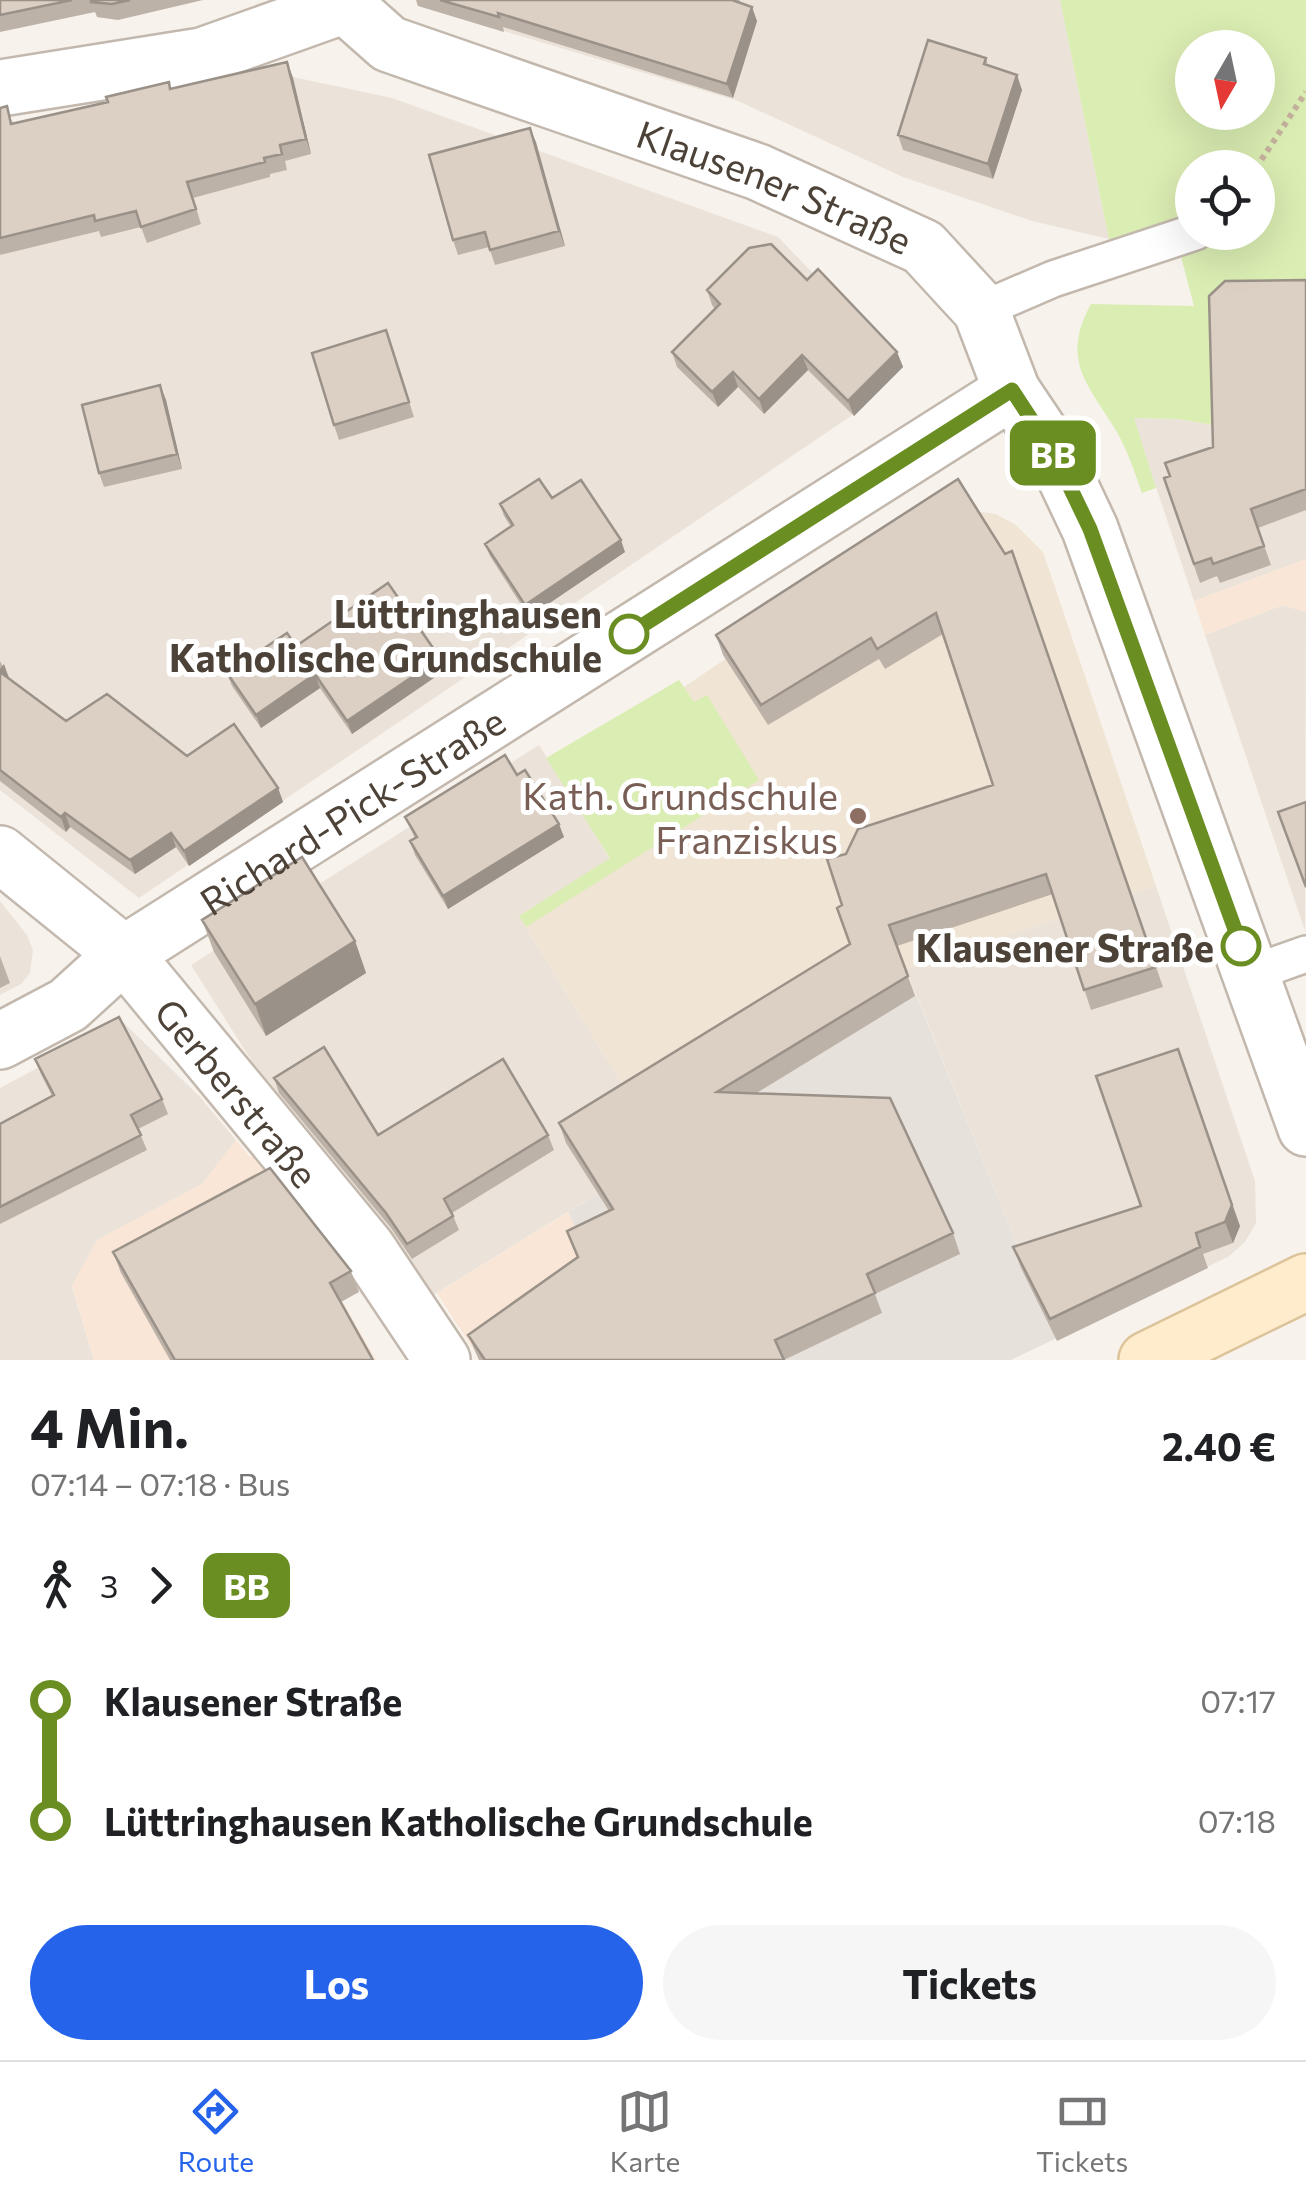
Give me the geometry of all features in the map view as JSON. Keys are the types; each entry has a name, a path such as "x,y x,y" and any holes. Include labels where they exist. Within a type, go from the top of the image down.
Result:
{"main road":[{"path":"1172,1357 1306,1282"}],"street":[{"path":"0,88 202,56 346,2"},
{"name":"Klausener Straße","path":"346,2 389,44 758,172 923,246 981,310 1012,390 1054,454 1090,529 1306,1128"},
{"name":"Richard-Pick-Straße","path":"0,1042 68,1004 124,954 1012,390"},
{"name":"Gerberstraße","path":"0,854 124,954 367,1248 442,1360"}],"lane":[{"path":"981,310 1053,279 1175,239"},
{"path":"1250,974 1306,954"}],"path":[{"path":"1268,150 1306,92"}],"shaded area":[{"path":"419,0 1060,0 1109,239 1032,221 903,177 738,101 417,5"},
{"path":"293,77 392,98 778,237 902,365 851,416 139,898 0,790 0,123 13,120 17,132 177,104"},
{"path":"1133,418 1179,419 1218,426 1306,508 1306,559 1194,601"},
{"name":"Kath. Grundschule Franziskus","path":"973,511 996,514 1016,525 1043,552 1156,886 906,969 895,943 633,1102 519,916 610,858 556,774 933,518"},
{"path":"1306,559 1306,612 1283,605 1205,635 1194,601"},
{"path":"1283,605 1306,612 1305,931 1205,635"},
{"path":"539,745 610,859 519,916 633,1102 642,1166 422,1302 315,1161 191,965"},
{"path":"1156,886 1255,1181 1256,1223 1245,1242 1228,1257 1059,1337 1027,1270 906,969"},
{"path":"0,901 27,935 33,950 30,973 21,984 0,995"},
{"path":"895,943 1027,1270 1059,1337 1011,1360 637,1360 568,1212 642,1166"},
{"path":"123,1022 199,1096 236,1140 202,1184 97,1240 72,1287 94,1360 0,1360 0,1088"},
{"path":"236,1140 250,1157 259,1155 376,1360 94,1360 72,1286 97,1240 202,1184"},
{"path":"568,1212 637,1360 480,1360 437,1293"}],"green space":[{"path":"1060,0 1306,0 1306,425 1218,426 1179,419 1134,418 1156,488 1142,493 1122,441 1082,373 1078,342 1082,324 1091,304 1194,306 1179,250 1275,250 1275,150 1175,150 1175,245 1109,239"},
{"path":"679,680 694,702 707,695 759,780 526,927 519,916 610,858 546,758"}],"building":[{"path":"0,0 72,0 0,15"},
{"path":"91,0 130,0 112,4"},
{"path":"440,0 732,0 752,7 727,84 498,13 499,17"},
{"path":"928,40 986,58 984,64 1017,75 988,164 898,135"},
{"path":"287,62 306,139 280,145 282,154 264,158 265,162 187,182 196,209 141,227 136,211 95,221 94,215 0,238 0,108 7,106 11,124 108,102 106,97 169,82 170,89"},
{"path":"530,128 559,231 490,250 485,232 453,240 429,155"},
{"path":"771,244 807,280 818,269 897,352 848,401 802,355 759,399 733,372 712,392 672,352 720,304 707,290 749,248"},
{"path":"1306,280 1306,489 1251,509 1264,546 1213,564 1211,558 1194,564 1164,478 1170,476 1165,463 1213,447 1209,296 1225,281"},
{"path":"386,330 409,402 334,425 312,353"},
{"path":"160,385 177,454 99,473 82,405"},
{"path":"539,479 552,498 581,480 621,540 525,605 485,544 513,525 500,504"},
{"path":"958,479 1005,554 1012,551 1156,967 1084,990 1046,874 889,925 908,976 717,1092 890,1098 953,1233 867,1274 875,1293 775,1340 784,1360 485,1360 468,1335 578,1257 567,1231 613,1209 559,1123 850,944 837,908 842,905 827,859 846,854 858,829 993,785 936,613 877,649 871,638 761,705 716,635"},
{"path":"388,583 440,658 347,721 315,674 256,715 227,673 287,633 298,649 296,646"},
{"path":"0,672 66,721 107,694 187,756 234,724 278,788 184,851 171,833 130,860 65,813 61,817 0,770"},
{"path":"505,755 517,775 525,770 559,824 443,896 410,841 417,837 405,817"},
{"path":"1306,802 1306,887 1278,812"},
{"path":"302,857 355,941 255,1004 202,920"},
{"path":"119,1017 162,1099 131,1115 141,1135 0,1207 0,1124 54,1095 35,1059"},
{"path":"324,1047 378,1135 503,1059 548,1135 444,1199 453,1216 407,1244 274,1078"},
{"path":"1178,1049 1232,1205 1225,1222 1196,1233 1200,1247 1050,1319 1013,1247 1141,1206 1096,1076"},
{"path":"270,1168 351,1271 330,1283 373,1360 175,1360 113,1252"}],"bus line":[{"name":"BB","path":"629,634 1012,390 1054,454 1090,529 1241,946"}],"place":[{"name":"Lüttringhausen Katholische Grundschule","path":"629,634"},
{"name":"Kath. Grundschule Franziskus","path":"858,816"},
{"name":"Klausener Straße","path":"1241,946"}]}
